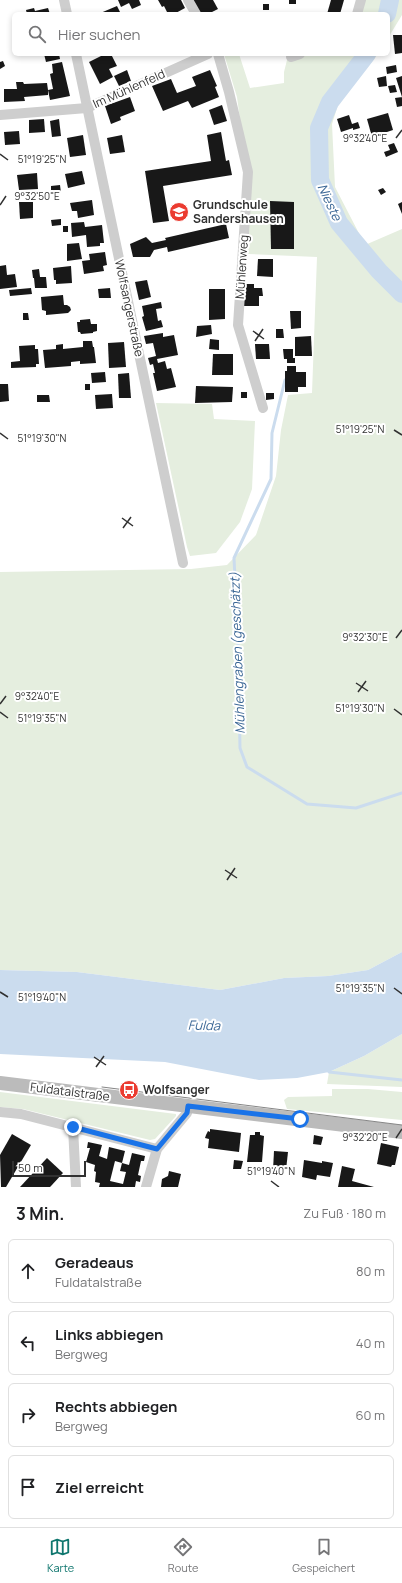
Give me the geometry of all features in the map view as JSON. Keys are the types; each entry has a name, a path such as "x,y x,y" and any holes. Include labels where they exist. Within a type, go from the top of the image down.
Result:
{"main road":[{"name":"Fuldatalstraße","path":"0,1083 402,1132"}],"street":[{"path":"64,0 67,12"},
{"path":"188,0 195,12"},
{"path":"358,12 361,0"},
{"name":"Wolfsangerstraße","path":"76,56 183,563"},
{"name":"Im Mühlenfeld","path":"0,115 87,108 204,56"},
{"name":"Mühlenweg","path":"219,56 229,92 248,172 238,325 263,408"},
{"path":"146,1187 157,1149 187,1113 188,1106"},
{"path":"0,1112 21,1114 157,1149"},
{"path":"73,1127 76,1187"}],"green space":[{"path":"365,0 402,0 402,15 390,35 390,12 362,12"},
{"path":"225,56 240,56 250,88 284,83 284,72 287,60 303,56 376,56 339,102 332,124 335,187 365,245 402,229 402,952 368,970 328,976 284,978 220,990 77,972 0,970 0,572 191,569 227,565 256,535 276,476 281,430 288,395 312,393 317,257 248,254 251,173 241,127 237,97"},
{"path":"156,403 212,404 214,419 255,421 252,489 240,522 216,553 190,556"},
{"path":"402,1034 402,1087 327,1084 329,1072 364,1056"},
{"path":"332,1089 368,1089 402,1092 402,1120 287,1109 284,1100 288,1097 332,1096"},
{"path":"0,1092 176,1114 176,1116 155,1139 150,1140 23,1109 0,1107"}],"water":[{"name":"Fulda","path":"402,952 402,1034 364,1056 329,1072 297,1078 259,1080 165,1062 0,1054 0,970 77,972 220,990 284,978 328,976 368,970"}],"building":[{"path":"118,0 139,0 141,5 132,9 129,3 121,7"},
{"path":"158,0 181,0 185,8 178,12 167,12 164,6 162,7"},
{"path":"192,0 213,0 218,9 212,12 200,12"},
{"path":"289,0 296,0 296,4 289,4"},
{"path":"331,0 344,0 341,12 328,12"},
{"path":"263,4 269,4 269,10 263,10"},
{"path":"117,6 120,12 103,12"},
{"path":"34,8 35,11 48,8 49,12 26,12 26,10"},
{"path":"393,35 402,35 402,53 395,54"},
{"path":"44,56 59,56 60,59 46,62"},
{"path":"101,56 112,56 117,66 109,69 113,77 100,84 89,62"},
{"path":"3,61 5,66 0,69 0,62"},
{"path":"62,62 70,96 50,100 48,90 53,89 50,74 53,73 52,64"},
{"path":"396,65 397,72 387,74 386,67"},
{"path":"127,70 131,81 119,86 114,76"},
{"path":"210,70 217,86 215,87 219,97 192,108 188,101 163,111 152,86 171,79 177,93 196,86 192,77"},
{"path":"386,76 387,86 379,87 377,78"},
{"path":"402,76 402,97 396,78"},
{"path":"16,82 23,82 24,84 47,83 48,95 24,97 25,101 4,102 4,89 17,89"},
{"path":"395,85 397,92 390,93 388,86"},
{"path":"130,97 135,111 120,117 121,120 111,124 105,106"},
{"path":"402,97 402,106 397,107 395,98"},
{"path":"222,105 227,121 214,125 209,110"},
{"path":"388,113 393,130 372,137 367,119"},
{"path":"349,115 352,124 358,122 360,128 353,130 353,128 341,132 337,119"},
{"path":"44,119 45,132 29,133 29,120"},
{"path":"59,119 61,136 52,137 50,121"},
{"path":"19,131 20,144 5,145 4,132"},
{"path":"221,132 226,161 229,160 232,175 163,186 169,221 153,223 145,171 211,161 207,135"},
{"path":"83,135 86,155 70,157 67,138"},
{"path":"122,135 125,152 110,154 107,138"},
{"path":"394,143 398,152 386,157 384,152 390,150 388,145"},
{"path":"82,171 85,184 68,188 65,174"},
{"path":"37,173 38,189 19,190 17,175"},
{"path":"60,185 61,193 51,194 51,186"},
{"path":"383,188 386,192 381,195 378,190"},
{"path":"92,200 94,215 78,218 77,211 72,211 70,203"},
{"path":"270,201 294,202 294,249 271,249"},
{"path":"19,202 33,202 33,218 20,219"},
{"path":"402,202 402,214 398,204"},
{"path":"61,219 61,225 52,226 51,220"},
{"path":"84,222 85,227 102,225 104,243 100,243 100,246 87,247 86,235 72,237 71,223"},
{"path":"226,224 229,238 168,252 167,247 154,250 150,257 133,257 130,244 146,237 152,243 166,240 165,238"},
{"path":"63,226 68,226 68,232 63,232"},
{"path":"79,243 82,259 67,261 67,244"},
{"path":"105,252 107,265 103,266 104,271 84,274 82,261 90,260 89,254"},
{"path":"258,259 273,259 273,277 257,276"},
{"path":"6,265 7,275 15,274 17,287 0,289 0,266"},
{"path":"71,266 72,283 56,284 56,280 54,280 53,268"},
{"path":"39,269 40,277 46,277 47,288 35,288 32,270"},
{"path":"147,280 151,297 139,300 135,282"},
{"path":"246,284 254,284 254,288 262,288 263,296 259,296 259,306 244,306 244,289 246,289"},
{"path":"31,288 32,294 10,296 9,290"},
{"path":"110,288 111,298 99,298 98,289"},
{"path":"209,289 225,289 225,319 209,320"},
{"path":"63,295 64,305 70,307 71,310 68,313 46,315 46,311 42,310 41,297"},
{"path":"161,302 162,308 156,309 158,321 161,320 163,327 146,331 142,317 144,316 142,306"},
{"path":"290,311 301,311 301,328 291,329"},
{"path":"23,313 28,313 29,320 23,320"},
{"path":"90,319 91,324 97,324 97,331 93,333 81,334 78,332 77,322 80,322 80,320"},
{"path":"211,325 212,334 196,337 197,326"},
{"path":"276,329 283,329 284,338 276,338"},
{"path":"163,333 163,337 174,335 178,355 157,359 158,363 165,361 167,369 171,368 176,387 157,391 153,373 155,373 153,364 150,365 148,358 156,356 153,343 146,344 144,336"},
{"path":"311,336 312,356 295,356 295,337"},
{"path":"210,339 219,340 219,350 209,349"},
{"path":"83,341 92,341 96,363 80,364 80,361 71,362 71,366 45,368 43,350 56,349 56,345 63,344 63,349 83,347"},
{"path":"124,342 126,367 109,368 108,343"},
{"path":"255,344 269,344 270,359 256,359"},
{"path":"35,345 35,349 38,349 39,364 36,364 36,367 11,368 11,362 20,361 19,346"},
{"path":"283,349 293,349 293,358 295,358 295,363 287,363 287,359 284,359"},
{"path":"213,354 233,354 233,375 212,375"},
{"path":"287,366 296,366 296,372 306,372 306,387 298,387 298,392 285,392 285,371 287,371"},
{"path":"105,372 106,382 92,383 91,373"},
{"path":"129,373 131,398 119,398 118,374"},
{"path":"0,384 8,384 9,401 0,402"},
{"path":"85,384 90,384 90,390 85,390"},
{"path":"196,386 233,387 232,402 195,403"},
{"path":"241,392 247,392 247,398 241,398"},
{"path":"266,393 274,393 274,399 266,400"},
{"path":"112,394 113,408 96,409 95,395"},
{"path":"37,395 49,395 50,402 37,402"},
{"path":"210,1129 241,1133 239,1152 208,1148 209,1139 205,1138 208,1131 210,1132"},
{"path":"255,1132 260,1132 260,1135 264,1136 262,1162 247,1162 250,1135 255,1135"},
{"path":"12,1134 31,1145 6,1187 1,1187 0,1155"},
{"path":"314,1135 323,1137 321,1145 313,1144"},
{"path":"88,1142 102,1145 99,1156 107,1159 109,1147 125,1151 122,1163 129,1165 132,1153 145,1156 144,1161 141,1161 138,1175 141,1176 140,1182 136,1181 135,1187 99,1187 100,1183 95,1182 95,1165 86,1162 90,1148 87,1148","holes":["115,1161 122,1163 120,1171 126,1172 123,1184 110,1181"]},
{"path":"381,1143 399,1147 395,1165 392,1165 391,1167 377,1164"},
{"path":"274,1151 288,1152 286,1170 273,1170"},
{"path":"47,1158 63,1173 51,1186 20,1187"},
{"path":"234,1160 243,1161 241,1169 233,1169"},
{"path":"304,1160 333,1163 330,1177 317,1175 316,1180 302,1177"},
{"path":"342,1166 355,1169 352,1181 374,1187 338,1187"},
{"path":"169,1171 181,1174 178,1187 161,1187 162,1179 168,1176"}],"waterway":[{"name":"Nieste","path":"387,12 390,0"},
{"name":"Nieste","path":"365,56 330,102 319,128 320,180 339,223 379,271 402,294"},
{"name":"Mühlengraben (geschätzt)","path":"285,380 272,433 271,479 234,558 238,640 240,748 247,767 307,804 356,808 402,793"},
{"path":"329,1072 402,1080"}],"tram line":[{"path":"102,1087 402,1125"}],"place":[{"name":"Grundschule Sandershausen","path":"179,212"},
{"name":"Wolfsanger","path":"129,1090"}],"route":[{"path":"73,1127 157,1149 187,1113 188,1106 300,1119"}]}
